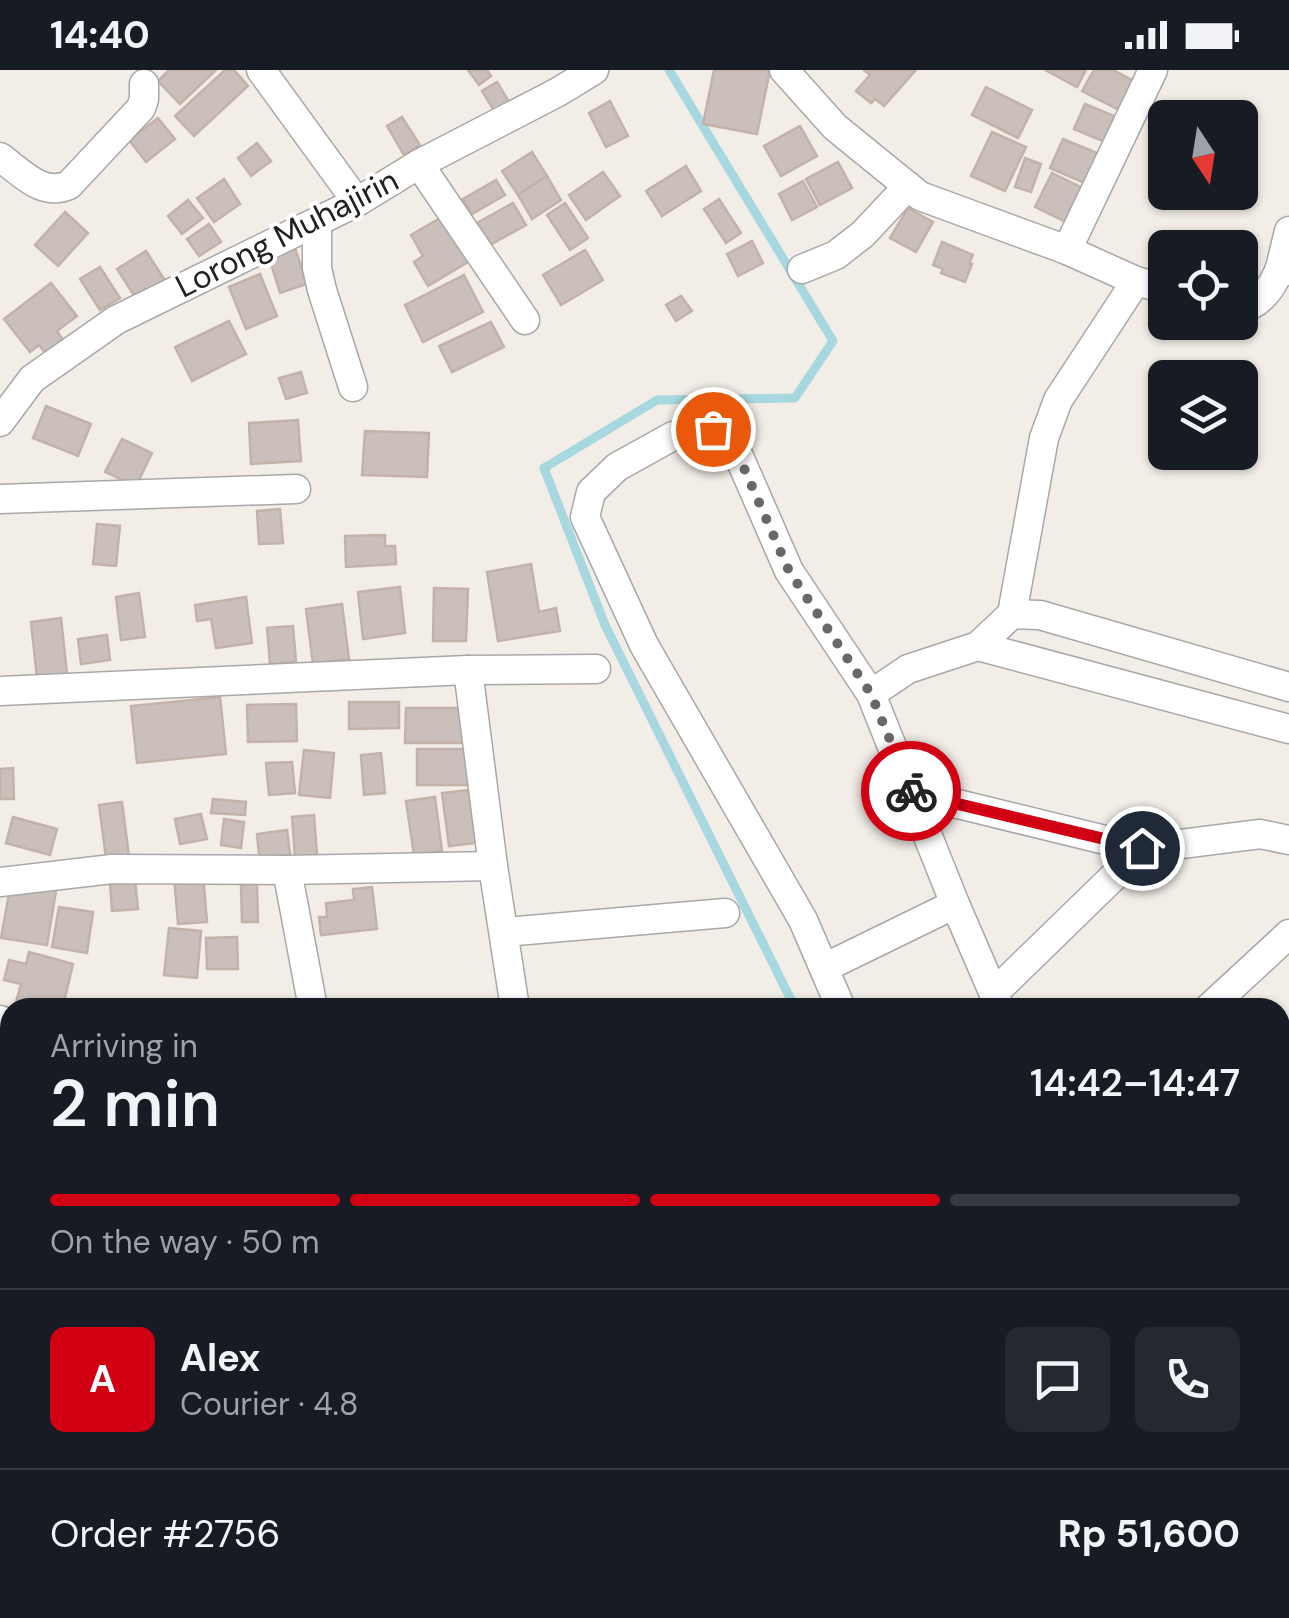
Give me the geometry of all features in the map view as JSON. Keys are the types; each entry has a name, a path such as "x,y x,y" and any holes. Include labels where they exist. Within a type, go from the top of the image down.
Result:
{"street":[{"path":"262,70 357,202"},
{"name":"Lorong Muhajirin","path":"0,422 32,379 116,320 357,202 419,164 594,70"},
{"path":"784,70 835,127 920,196 1148,284"},
{"path":"1067,250 1153,70"},
{"path":"0,157 43,188 56,191 69,185 141,108 142,75"},
{"path":"419,164 524,320"},
{"path":"802,270 836,255 863,234 908,186"},
{"path":"318,222 319,279 353,387"},
{"path":"1258,300 1285,270 1289,230"},
{"path":"871,694 908,669 978,646 1012,614 1044,438 1058,400 1136,281"},
{"path":"837,998 803,920 644,645 585,516 591,492 616,467 674,436 713,429 728,436 789,571 871,694 996,998"},
{"path":"0,499 296,489"},
{"path":"1012,614 1040,616 1281,684 1258,720"},
{"path":"978,646 1289,729"},
{"path":"0,691 468,670 596,669"},
{"path":"468,670 514,998"},
{"path":"915,800 958,804 1142,848 1260,834 1289,840"},
{"path":"999,998 1142,848"},
{"path":"0,882 112,868 493,866"},
{"path":"287,870 311,998"},
{"path":"824,968 955,904"},
{"path":"504,932 725,913"},
{"path":"1220,998 1289,934"}],"building":[{"path":"169,70 216,70 180,104 158,81"},
{"path":"225,70 234,70 248,86 194,136 175,116"},
{"path":"468,70 487,70 491,76 479,85"},
{"path":"714,70 770,70 757,134 703,124"},
{"path":"864,70 916,70 884,106 875,99 871,103 856,91 870,75"},
{"path":"1045,70 1086,70 1077,87"},
{"path":"1094,70 1113,70 1136,82 1121,111 1082,91"},
{"path":"497,82 511,105 496,114 482,91"},
{"path":"986,87 1032,110 1018,138 972,115"},
{"path":"610,101 628,136 606,147 589,113"},
{"path":"1085,104 1121,119 1110,144 1074,129"},
{"path":"402,117 420,145 404,155 387,126"},
{"path":"158,118 175,139 146,162 129,140"},
{"path":"800,126 817,156 781,176 764,146"},
{"path":"992,132 1026,147 1005,191 971,176"},
{"path":"1063,139 1104,156 1092,186 1050,168"},
{"path":"257,143 271,161 251,176 238,158"},
{"path":"532,152 547,176 518,195 502,171"},
{"path":"1025,158 1041,164 1031,192 1015,187"},
{"path":"838,162 852,188 820,205 806,179"},
{"path":"686,166 701,191 662,216 646,191"},
{"path":"603,172 620,196 586,220 569,195"},
{"path":"1052,173 1085,189 1068,223 1035,207"},
{"path":"547,176 561,200 532,219 518,195"},
{"path":"224,179 240,204 214,222 197,198"},
{"path":"496,180 505,195 472,214 463,199"},
{"path":"803,181 817,207 792,220 779,194"},
{"path":"719,199 741,233 726,243 704,209"},
{"path":"188,200 203,218 182,234 168,216"},
{"path":"513,203 526,225 490,245 477,223"},
{"path":"565,203 588,238 570,250 547,215"},
{"path":"908,208 933,222 916,252 890,238"},
{"path":"65,212 88,233 58,266 35,245"},
{"path":"442,217 468,262 428,286 414,262 423,256 411,235"},
{"path":"209,224 221,242 199,256 187,239"},
{"path":"752,241 763,263 738,276 727,254"},
{"path":"942,242 973,255 965,282 941,273 943,269 933,265"},
{"path":"295,248 307,284 280,293 269,257"},
{"path":"585,250 603,280 561,305 543,275"},
{"path":"146,251 166,282 137,300 117,269"},
{"path":"100,267 120,298 100,310 80,279"},
{"path":"260,274 277,316 246,329 229,287"},
{"path":"464,275 483,312 423,342 405,305"},
{"path":"51,283 77,316 57,331 63,340 45,353 39,345 30,352 4,319"},
{"path":"681,296 692,311 676,321 666,305"},
{"path":"229,321 246,354 192,381 175,347"},
{"path":"491,322 504,347 452,372 439,346"},
{"path":"301,372 307,393 286,399 279,378"},
{"path":"46,406 91,424 78,456 33,438"},
{"path":"298,420 301,461 251,464 249,423"},
{"path":"365,431 429,433 427,477 362,475"},
{"path":"122,439 152,453 136,486 105,472"},
{"path":"280,509 283,543 259,544 257,511"},
{"path":"97,524 120,526 116,566 93,564"},
{"path":"385,535 385,546 395,546 396,564 346,567 345,536"},
{"path":"531,564 539,612 556,608 560,631 498,641 487,572"},
{"path":"400,587 405,633 363,639 358,592"},
{"path":"434,588 468,589 466,641 433,641"},
{"path":"139,593 145,637 121,640 116,597"},
{"path":"246,597 252,643 216,648 211,619 197,621 195,605"},
{"path":"342,604 349,659 313,664 306,609"},
{"path":"61,618 67,674 37,678 31,622"},
{"path":"293,626 296,662 270,664 267,628"},
{"path":"107,635 110,660 81,664 78,639"},
{"path":"220,697 226,754 137,763 131,706"},
{"path":"349,702 399,702 399,728 349,729"},
{"path":"296,704 297,741 248,742 247,705"},
{"path":"406,708 468,708 467,743 405,743"},
{"path":"417,749 471,749 471,785 417,785"},
{"path":"304,750 334,753 330,798 299,795"},
{"path":"381,753 385,793 364,795 361,755"},
{"path":"292,762 295,793 269,795 266,763"},
{"path":"13,768 14,799 0,799 0,769"},
{"path":"478,789 484,842 449,846 442,793"},
{"path":"435,797 442,851 414,855 406,801"},
{"path":"213,799 246,802 245,815 211,813"},
{"path":"122,802 129,856 106,858 99,805"},
{"path":"201,814 207,839 180,844 175,819"},
{"path":"314,815 317,855 295,857 292,817"},
{"path":"13,817 57,829 50,855 6,843"},
{"path":"224,819 244,822 241,848 221,845"},
{"path":"287,830 291,860 260,864 257,834"},
{"path":"203,873 207,922 178,924 174,876"},
{"path":"135,880 138,909 112,911 110,882"},
{"path":"11,883 56,891 47,945 1,938"},
{"path":"257,884 258,922 242,922 241,885"},
{"path":"372,887 377,929 321,935 319,917 327,917 326,903 354,900 353,889"},
{"path":"59,907 93,912 87,953 52,947"},
{"path":"169,928 201,931 197,978 164,975"},
{"path":"237,937 238,969 207,969 206,938"},
{"path":"29,952 73,964 65,998 17,998 21,984 4,980 9,960 26,964"}],"waterway":[{"path":"669,70 833,341 795,398 657,400 544,468 605,625 790,998"}],"way so far":[{"path":"713,429 728,436 789,571 871,694 911,791"}],"route":[{"path":"911,791 915,800 958,804 1142,848"}]}
